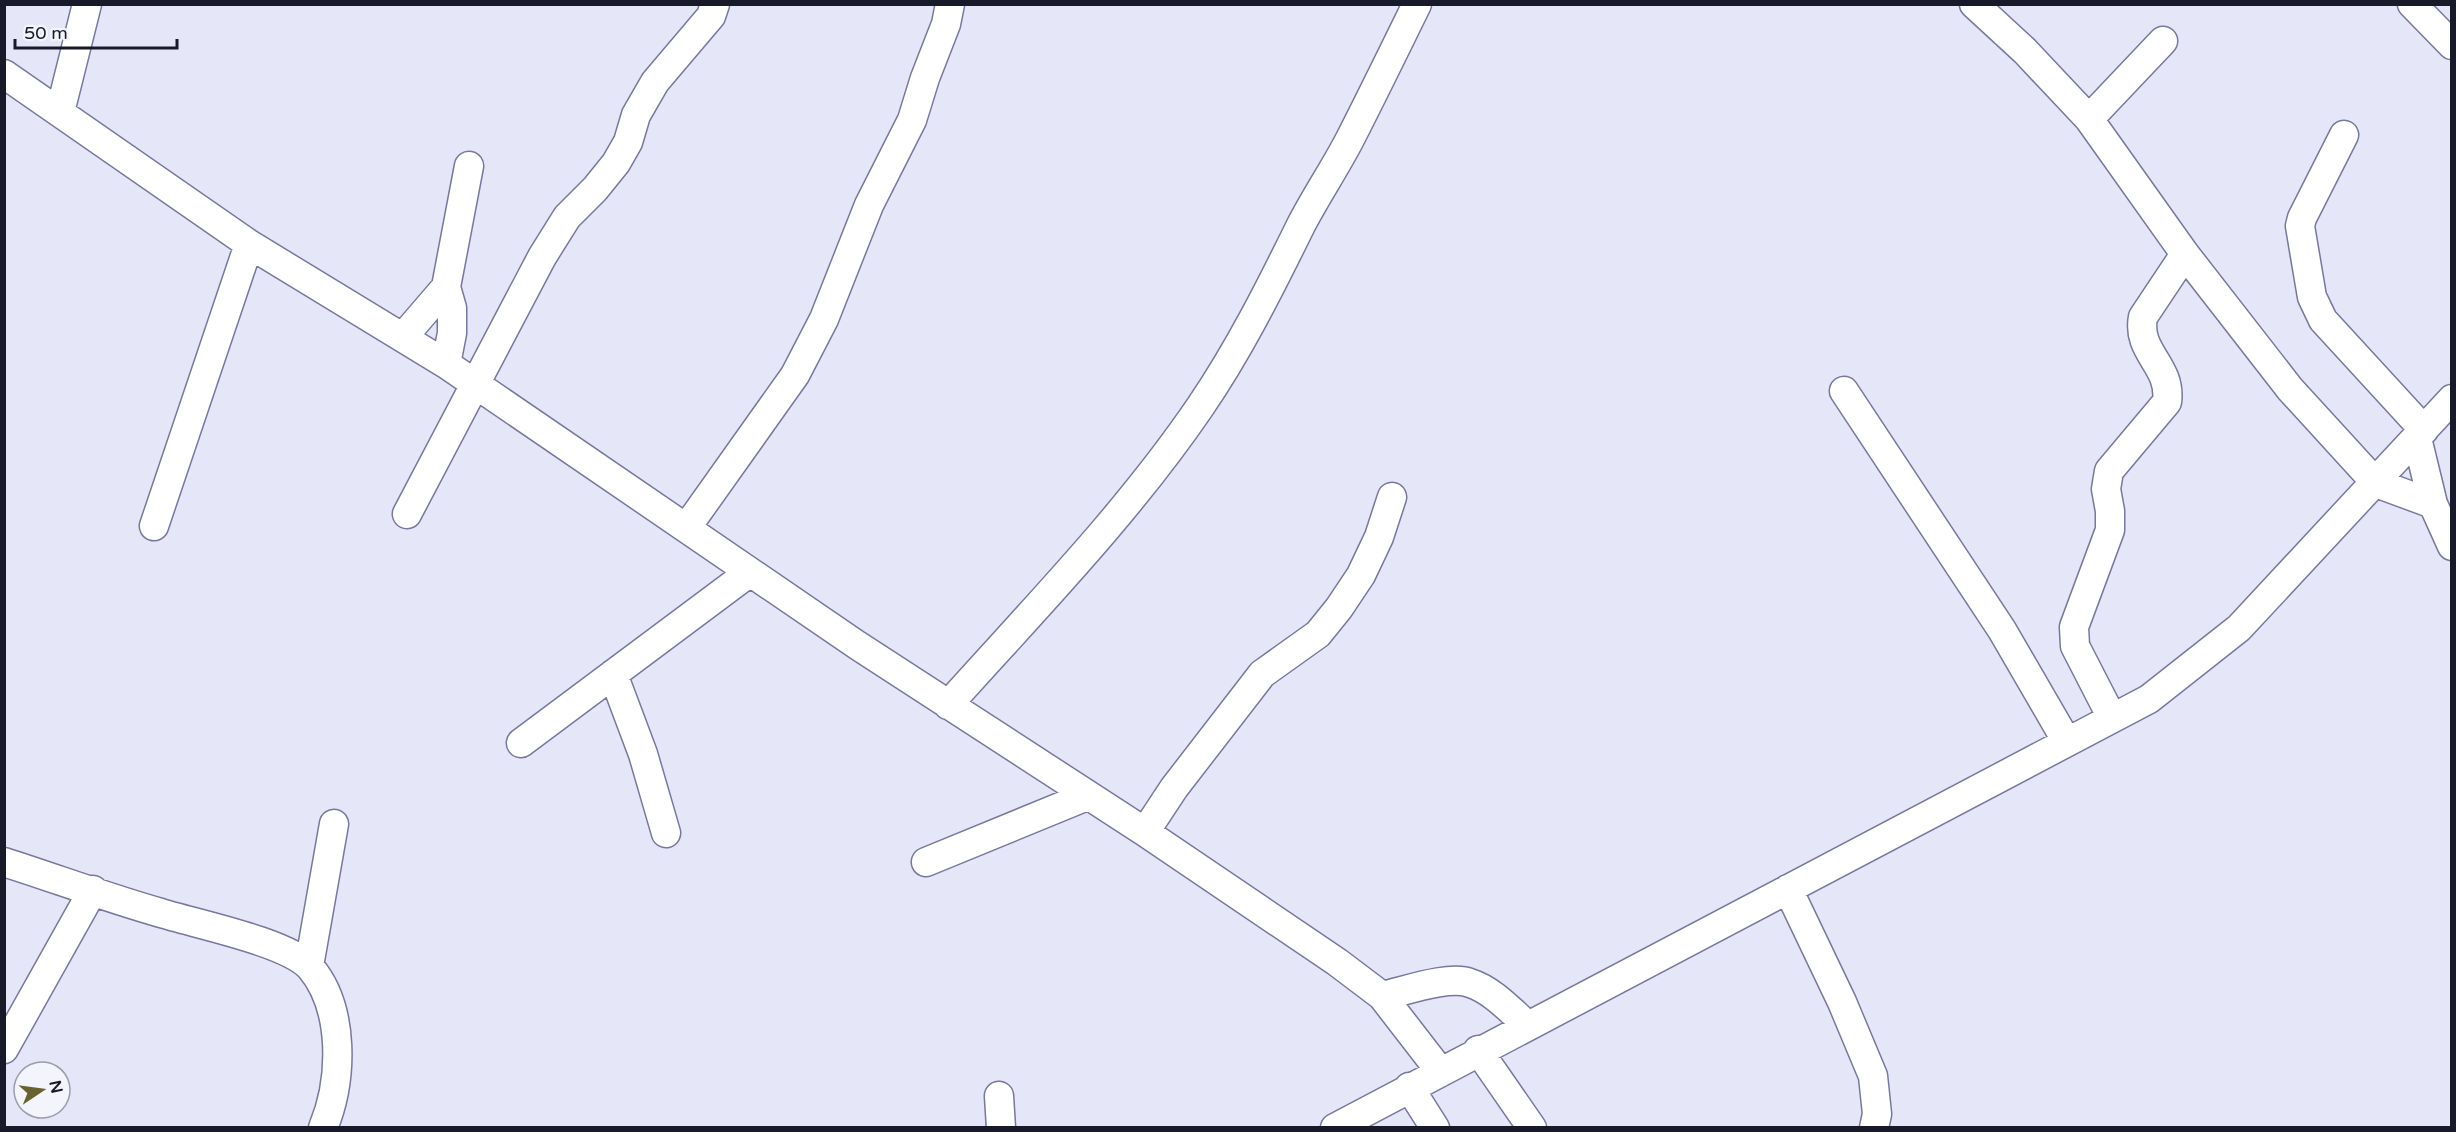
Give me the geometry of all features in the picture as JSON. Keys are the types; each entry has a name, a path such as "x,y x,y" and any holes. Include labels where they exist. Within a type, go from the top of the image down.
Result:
{"street":[{"path":"60,112 87,4"},
{"path":"407,514 473,384 567,217 595,189 616,163 628,142 636,115 655,82 704,24 716,4"},
{"path":"687,527 795,375 824,319 869,205 912,120 946,24 950,4"},
{"path":"948,705 1025,621 1123,507 1165,456 1200,407 1245,336 1302,223 1350,140 1417,4"},
{"path":"1974,4 2025,51 2089,118 2185,254 2290,389 2376,483 2433,504"},
{"path":"2412,4 2451,45"},
{"path":"2089,118 2163,41"},
{"path":"4,74 249,244 446,364 948,705 1145,832 1337,962 1382,996 1440,1071"},
{"path":"2344,135 2300,226 2312,297 2323,320 2420,434 2433,504 2451,546"},
{"path":"446,364 452,324 452,308 446,287 469,166"},
{"path":"154,526 249,244"},
{"path":"2112,718 2074,646 2074,627 2110,530 2110,511 2106,489 2109,471 2167,402 2169,389 2166,379 2141,336 2141,326 2143,317 2185,254"},
{"path":"403,336 446,287"},
{"path":"1844,391 2002,630 2067,742"},
{"path":"1335,1128 1479,1050 2149,699 2239,628 2376,483 2451,399"},
{"path":"1145,832 1181,778 1262,674 1318,634 1339,608 1361,575 1379,537 1392,496"},
{"path":"521,743 750,572"},
{"path":"613,674 643,754 666,833"},
{"path":"926,862 1087,796"},
{"path":"309,966 334,824"},
{"path":"4,862 159,913 279,947 309,966 332,1005 337,1047 337,1080 333,1103 323,1128"},
{"path":"1788,889 1842,1002 1873,1076 1877,1114 1874,1128"},
{"path":"4,1049 93,890"},
{"path":"1382,996 1448,981 1468,982 1487,991 1527,1025"},
{"path":"1479,1050 1532,1128"},
{"path":"1409,1087 1435,1128"},
{"path":"999,1096 1001,1128"}]}
